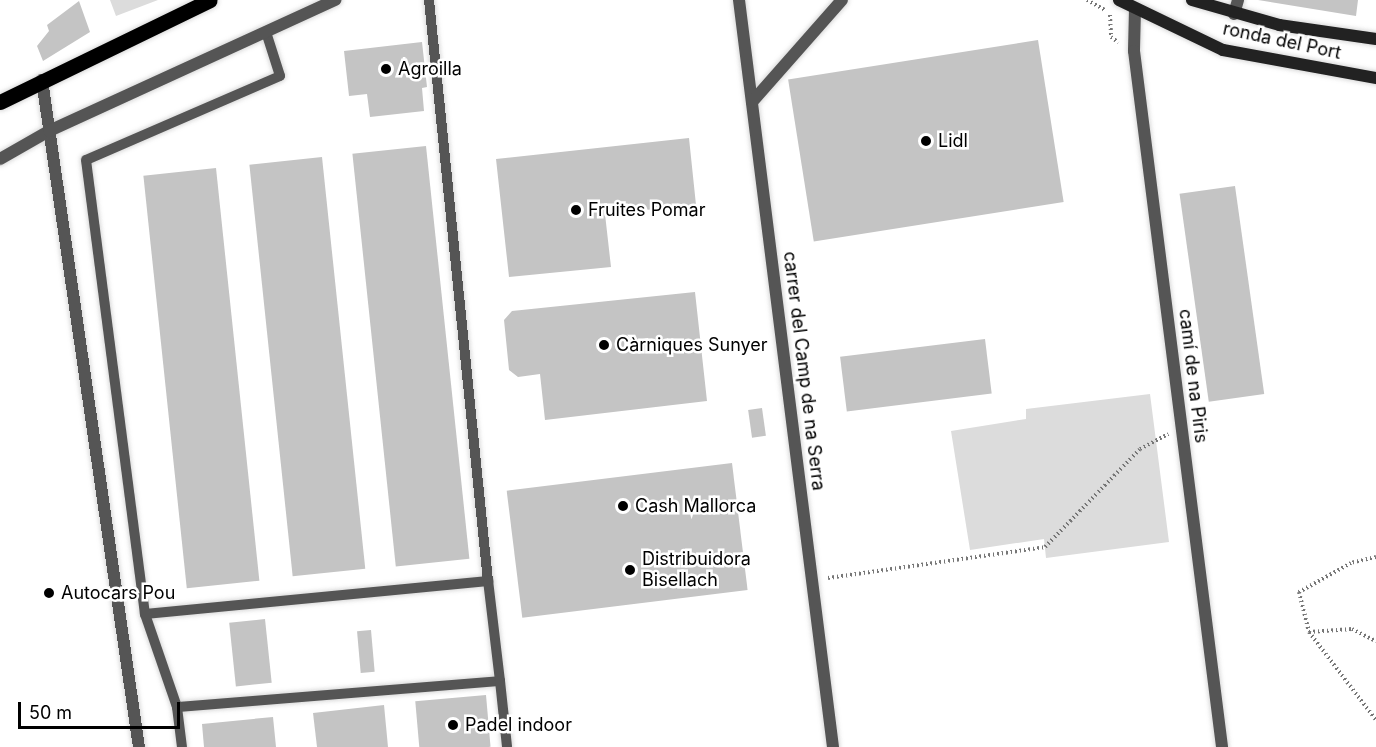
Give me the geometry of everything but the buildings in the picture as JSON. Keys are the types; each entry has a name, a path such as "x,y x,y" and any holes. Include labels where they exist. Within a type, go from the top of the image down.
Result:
{"main road":[{"path":"0,102 210,0"},
{"name":"ronda del Port","path":"1119,0 1223,50 1376,78"},
{"name":"ronda del Port","path":"1192,0 1279,26 1376,39"}],"street":[{"path":"0,159 49,131 335,0"},
{"name":"carrer del Camp de na Serra","path":"739,0 833,747"},
{"path":"752,102 843,0"},
{"path":"1234,14 1238,0"},
{"name":"camí de na Piris","path":"1135,9 1134,41 1222,747"},
{"path":"42,80 139,747"}],"lane":[{"path":"429,0 507,747"},
{"path":"182,747 177,707 145,614 86,160 280,76 266,32"},
{"path":"145,614 488,581"},
{"path":"177,707 500,681"}],"path":[{"path":"1087,0 1111,16 1111,37 1121,43 1134,41"},
{"path":"812,580 1045,548 1140,449 1162,435 1182,431"},
{"path":"1376,558 1351,563 1299,592 1309,632 1376,720"},
{"path":"1309,632 1352,629 1376,641"}],"shaded area":[{"path":"110,0 158,0 116,16"},
{"path":"1150,394 1169,542 1046,558 1044,539 970,550 951,431 1026,419 1026,409"}],"place":[{"name":"Agroilla","path":"386,69"},
{"name":"Lidl","path":"926,141"},
{"name":"Fruites Pomar","path":"576,210"},
{"name":"Càrniques Sunyer","path":"604,345"},
{"name":"Cash Mallorca","path":"623,506"},
{"name":"Distribuidora Bisellach","path":"630,570"},
{"name":"Autocars Pou","path":"49,593"},
{"name":"Padel indoor","path":"453,725"}]}
